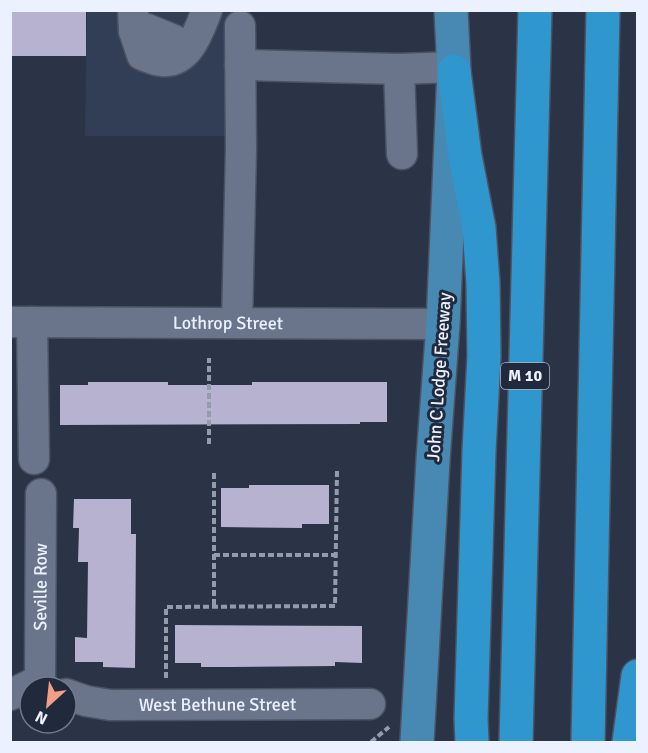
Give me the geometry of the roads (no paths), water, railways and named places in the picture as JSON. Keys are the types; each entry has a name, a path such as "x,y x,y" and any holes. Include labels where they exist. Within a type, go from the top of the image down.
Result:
{"highway":[{"name":"M 10","path":"516,742 535,10"},
{"path":"588,742 603,10"},
{"path":"454,69 465,156 479,228 483,293 484,356 479,451 472,742"},
{"path":"629,742 638,676"}],"main road":[{"name":"John C Lodge Freeway","path":"405,733 433,460 443,324 454,69 452,10"}],"street":[{"path":"134,21 142,54 161,61 174,59 188,50 207,10"},
{"path":"237,323 241,161 240,26"},
{"path":"240,65 454,69"},
{"path":"402,154 404,69"},
{"path":"21,322 34,459"},
{"name":"Lothrop Street","path":"21,322 443,324"},
{"name":"Seville Row","path":"41,494 46,675"},
{"name":"West Bethune Street","path":"78,698 110,705 370,704"}]}
